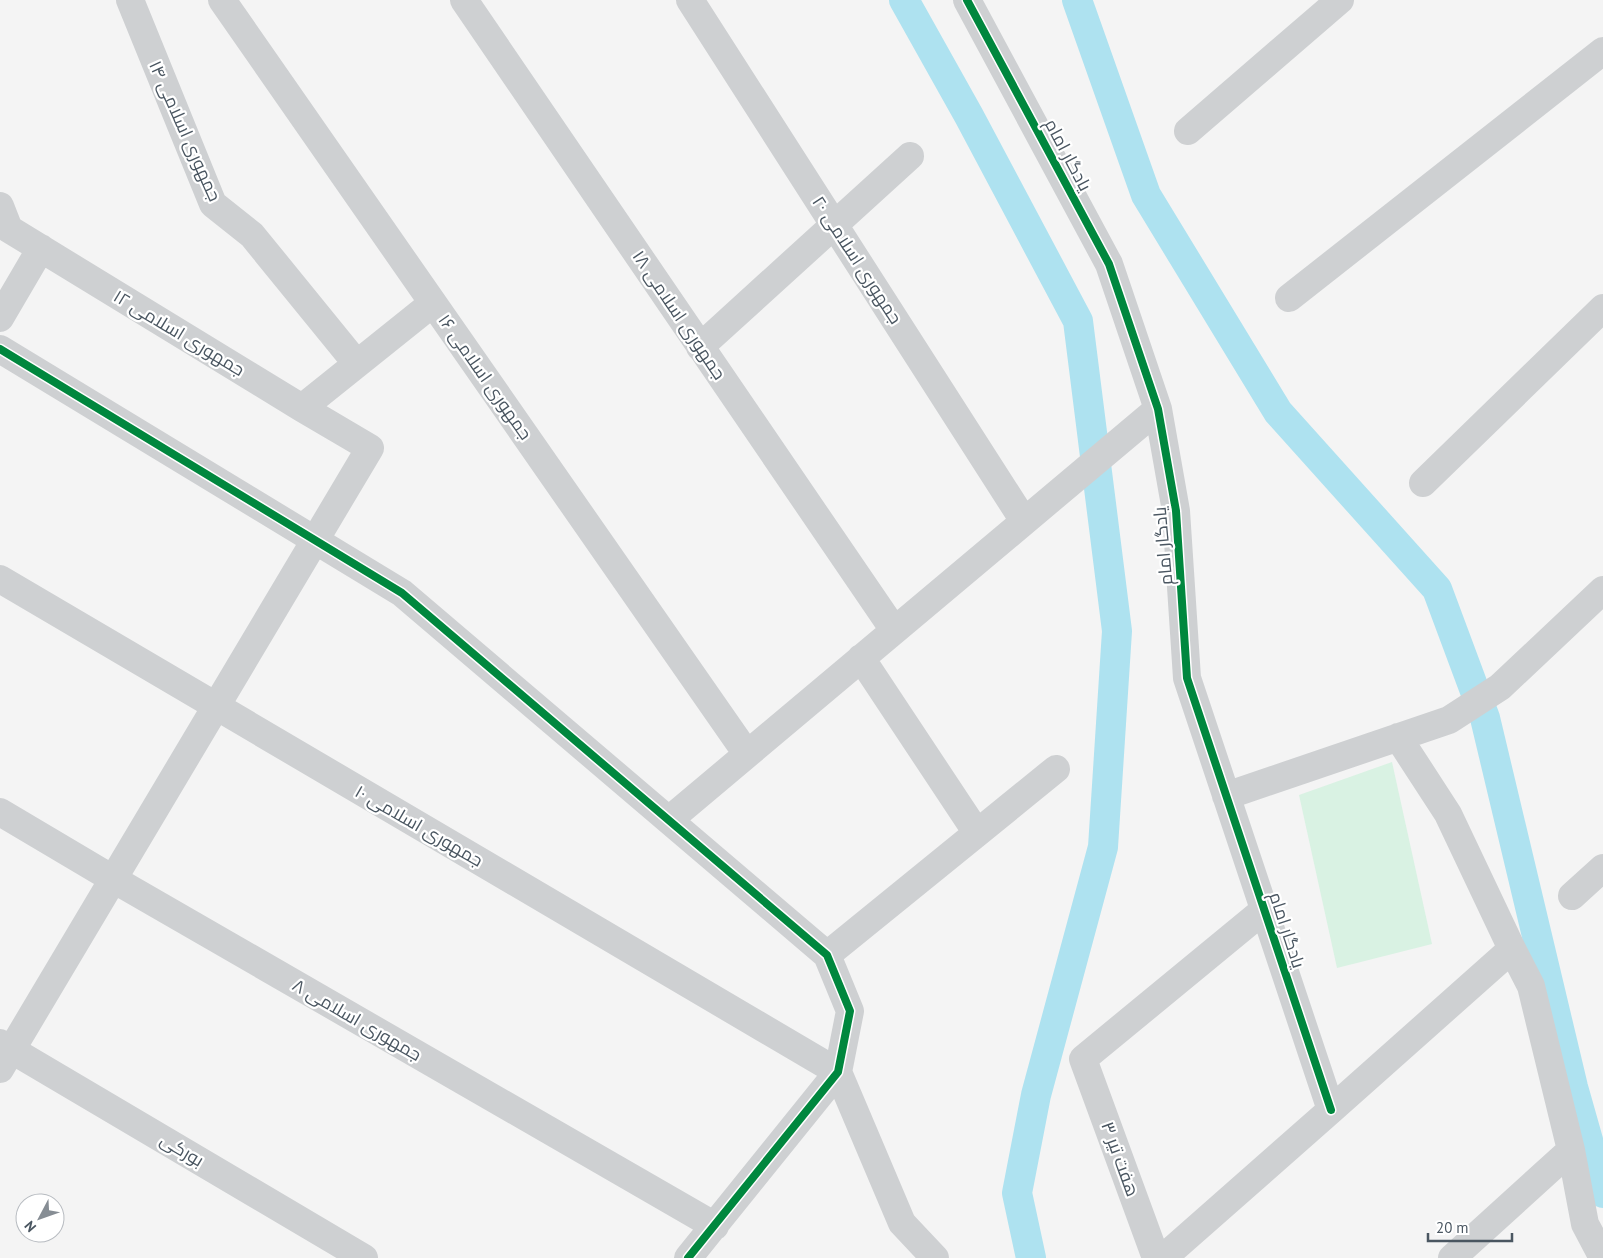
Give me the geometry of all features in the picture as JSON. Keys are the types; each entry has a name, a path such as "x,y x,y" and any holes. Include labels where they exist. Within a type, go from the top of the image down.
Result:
{"street":[{"name":"جمهوری اسلامی ۱۴","path":"130,0 214,204 252,235 357,364"},
{"name":"جمهوری اسلامی ۱۶","path":"222,0 747,754"},
{"name":"جمهوری اسلامی ۱۸","path":"464,0 894,630"},
{"name":"جمهوری اسلامی ۲۰","path":"690,0 1024,521"},
{"name":"یادگار امام","path":"967,0 1109,264 1158,409 1176,511 1188,678 1332,1110"},
{"path":"1188,131 1340,0"},
{"path":"1289,298 1603,51"},
{"path":"700,347 910,156"},
{"name":"جمهوری اسلامی ۱۲","path":"0,206 9,229 370,448 315,540"},
{"path":"0,318 41,248"},
{"path":"302,408 433,303"},
{"path":"1423,483 1603,308"},
{"path":"0,349 402,593 827,954 850,1011 838,1072 688,1258"},
{"path":"669,820 1158,409"},
{"path":"4,1054 113,880 315,540"},
{"name":"جمهوری اسلامی ۱۰","path":"0,579 838,1072"},
{"path":"1226,796 1449,720 1500,687 1603,590"},
{"path":"861,658 977,833"},
{"path":"1398,737 1448,814 1531,986 1571,1150 1585,1224 1603,1258"},
{"path":"827,954 1056,769"},
{"name":"جمهوری اسلامی ۸","path":"0,812 113,880 715,1226"},
{"path":"1572,896 1603,868"},
{"name":"هفت تیر ۳","path":"1156,1258 1083,1059 1264,910"},
{"path":"1163,1258 1512,949"},
{"name":"بورکی","path":"4,1054 364,1258"},
{"path":"838,1072 902,1223 935,1258"},
{"path":"1452,1258 1571,1150"}],"green space":[{"path":"1392,762 1432,944 1337,968 1299,795"}],"waterway":[{"path":"904,0 969,116 1078,321 1117,631 1103,847 1036,1095 1017,1193 1031,1258"},
{"path":"1077,0 1146,195 1278,412 1437,589 1485,718 1573,1087 1603,1193"}],"cycle path":[{"path":"967,0 1109,264 1158,409 1176,511 1187,678 1331,1110"},
{"path":"0,349 402,593 827,955 850,1011 838,1072 688,1258"}]}
